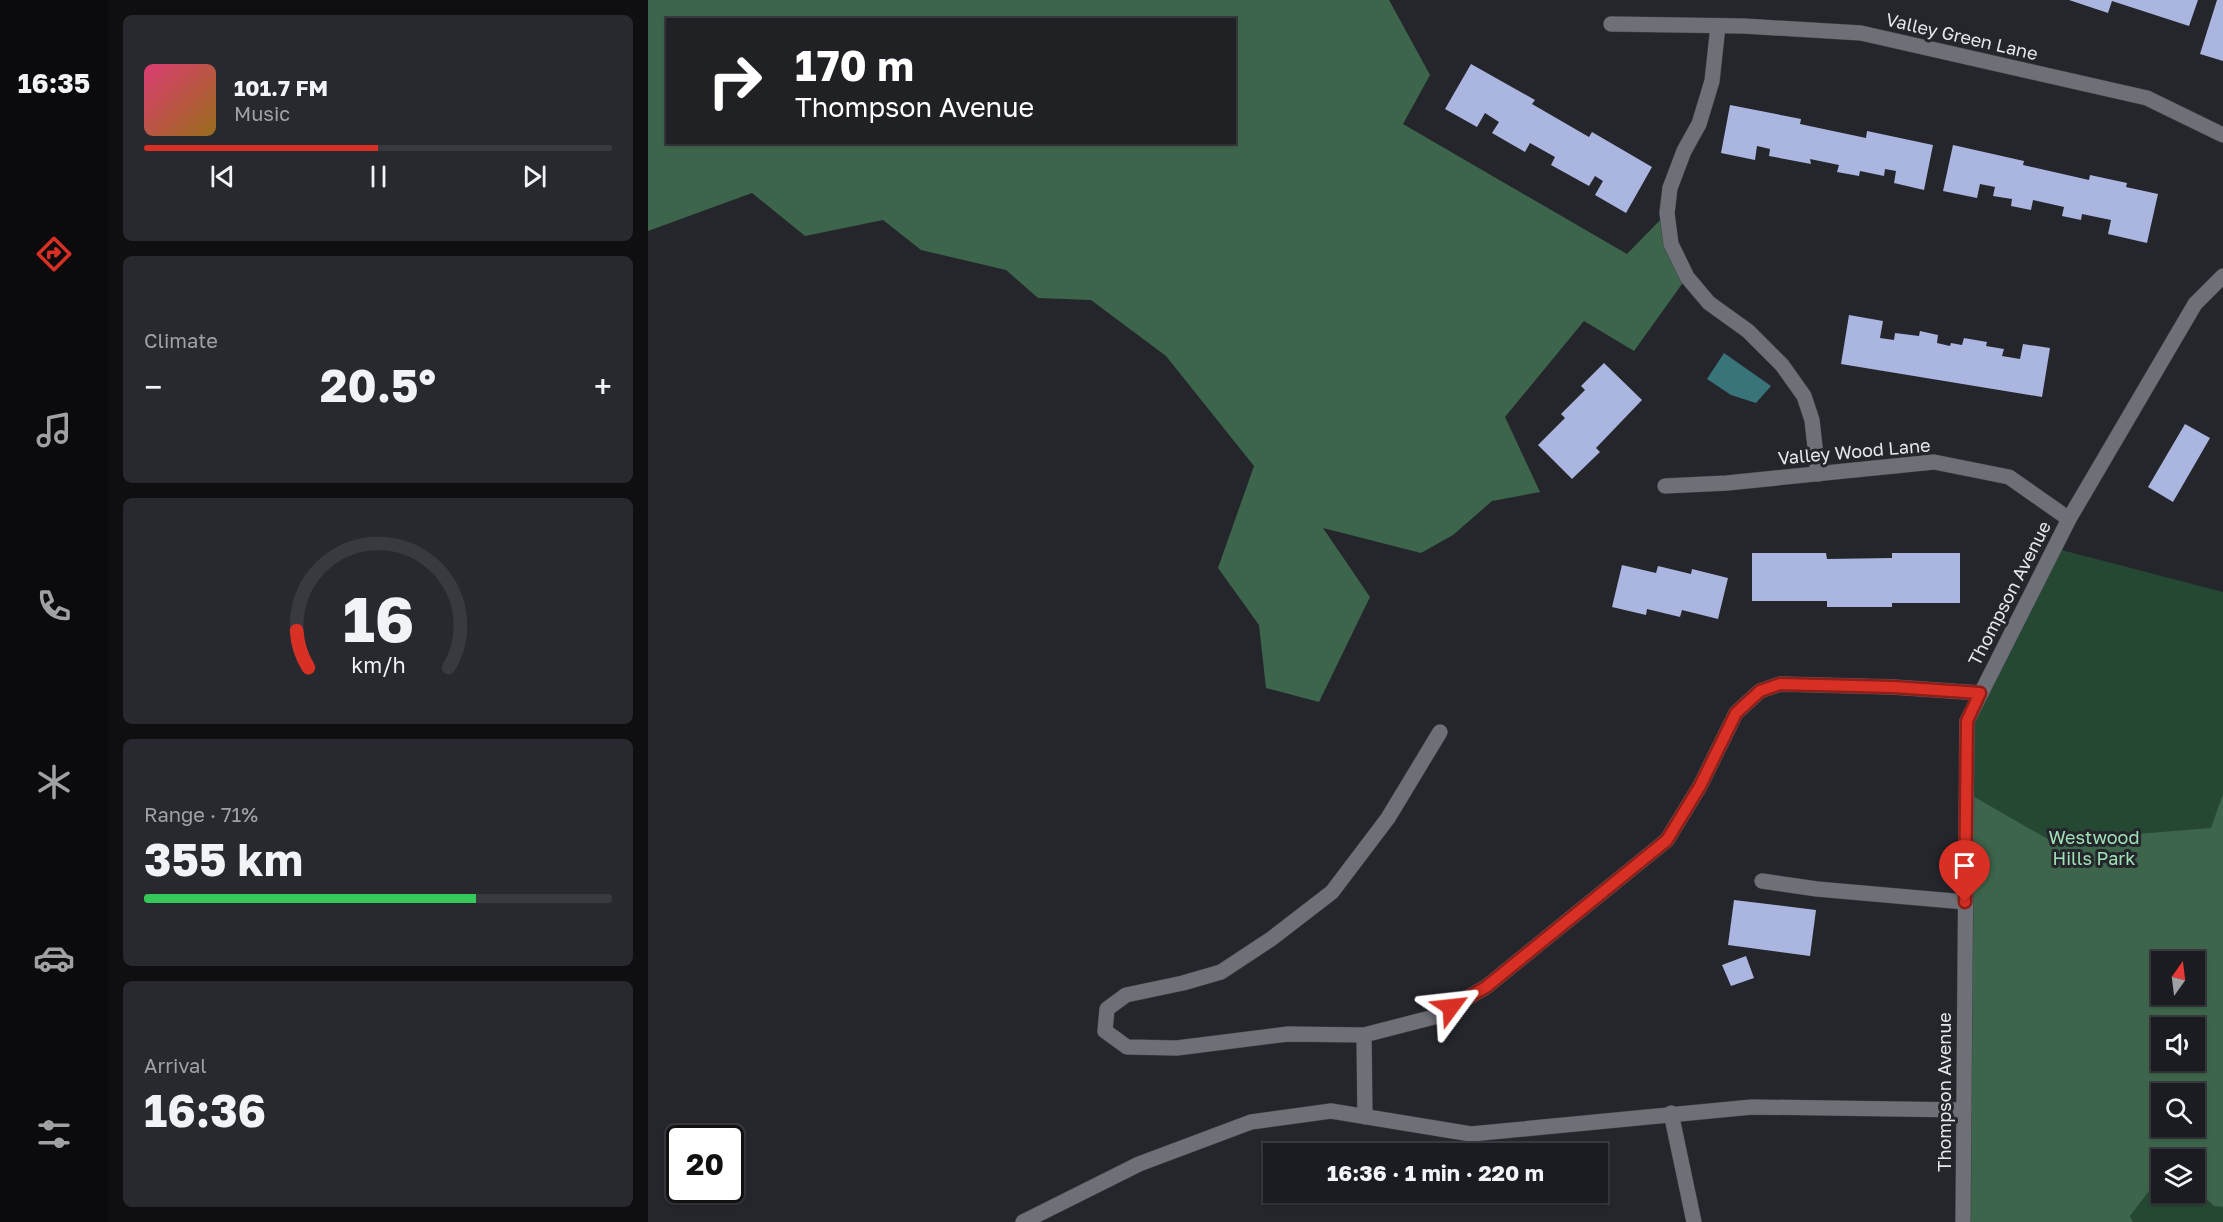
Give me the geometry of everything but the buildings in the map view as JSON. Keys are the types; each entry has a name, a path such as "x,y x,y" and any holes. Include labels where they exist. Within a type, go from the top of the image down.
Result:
{"street":[{"name":"Valley Green Lane","path":"1611,24 1718,26 1862,33 2148,98 2223,135"},
{"path":"1718,26 1712,81 1700,124 1684,151 1670,188 1667,213 1671,244 1687,277 1709,303 1748,331 1782,364 1804,396 1812,420 1818,474"},
{"name":"Thompson Avenue","path":"1963,1222 1967,721 2069,519 2195,304 2223,276"},
{"name":"Valley Wood Lane","path":"1665,486 1934,462 2009,477 2069,519"},
{"path":"1440,732 1388,818 1332,892 1271,939 1221,972 1183,983 1126,994 1107,1009 1105,1031 1127,1047 1167,1048 1288,1034 1364,1035 1434,1017 1486,987 1667,840 1700,786 1736,713 1760,691 1780,684 1893,687 1980,693"},
{"path":"1762,881 1965,902"},
{"path":"1364,1035 1365,1117"},
{"path":"1023,1222 1139,1164 1251,1122 1330,1111 1471,1134 1752,1107 1964,1110"},
{"path":"1671,1113 1694,1222"}],"green space":[{"path":"648,0 1389,0 1430,75 1403,124 1627,254 1667,213 1687,277 1634,351 1584,321 1505,417 1540,492 1492,501 1453,535 1421,553 1323,528 1370,597 1319,702 1266,688 1259,625 1218,568 1254,466 1166,356 1091,300 1038,298 1006,270 921,250 883,220 805,236 752,193 648,231"},
{"name":"Westwood Hills Park","path":"2054,548 2223,592 2223,1222 1963,1222 1967,721"},
{"path":"1966,792 2051,841 2211,828 2223,794 2223,1207 2214,1206 2205,1197 2205,1149 2151,1149 2151,1188 2130,1216 2133,1222 1963,1222"}],"water":[{"path":"1724,353 1771,386 1756,403 1731,395 1707,379"}],"route":[{"path":"1451,1007 1486,987 1667,840 1700,786 1736,713 1760,691 1780,684 1893,687 1980,693 1967,721 1965,902"}]}
